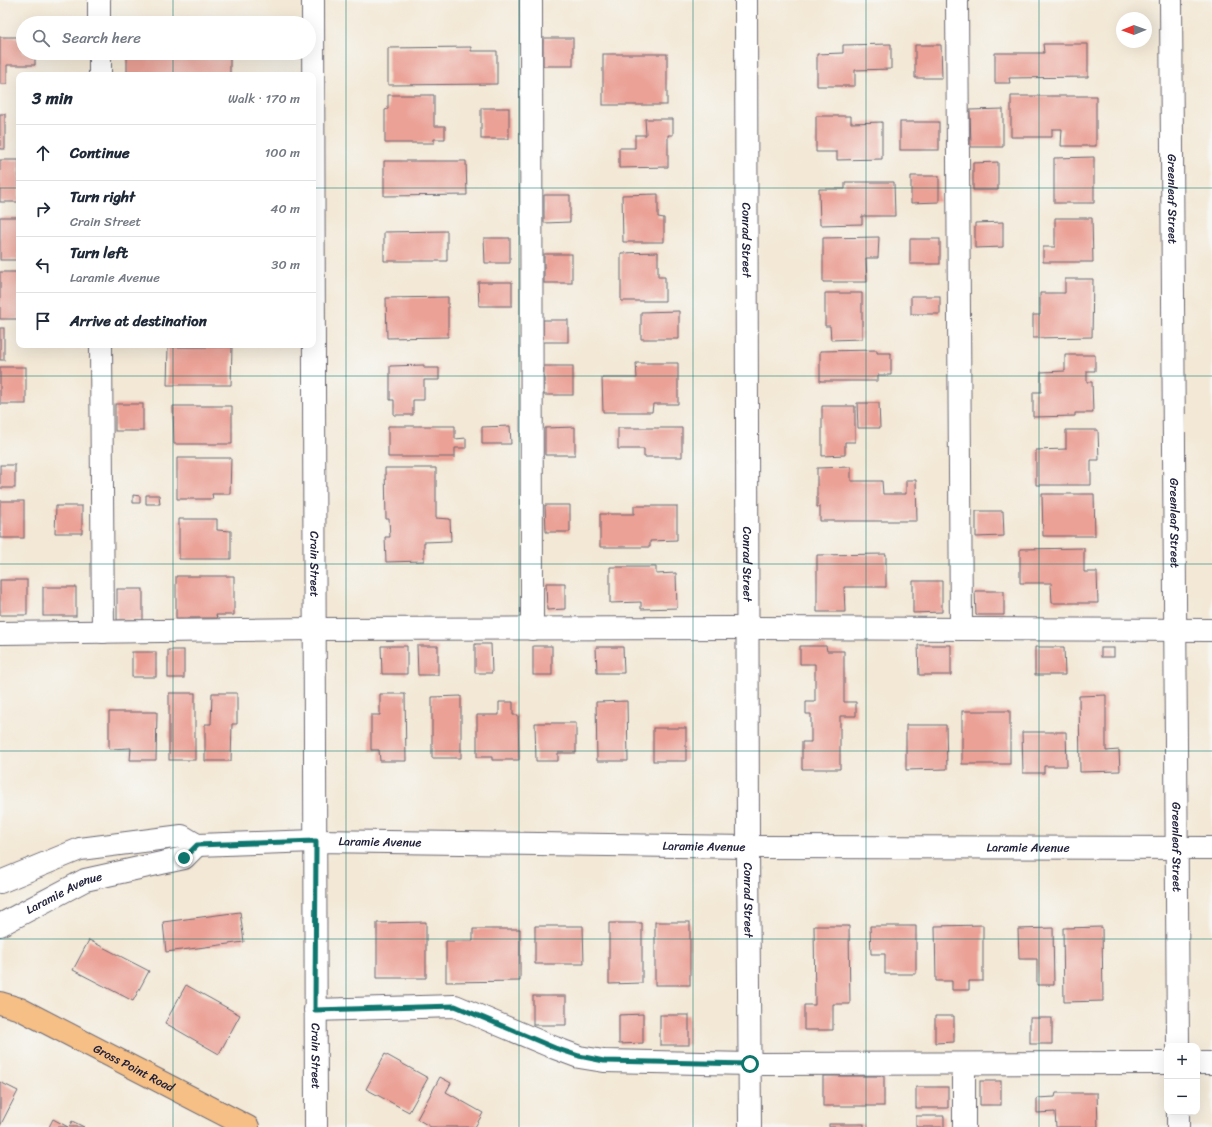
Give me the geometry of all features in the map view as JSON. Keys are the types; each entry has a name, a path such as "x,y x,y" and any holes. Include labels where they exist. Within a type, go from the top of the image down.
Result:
{"main road":[{"name":"Gross Point Road","path":"0,990 10,1006 248,1127"}],"street":[{"path":"99,0 99,16"},
{"name":"Crain Street","path":"314,0 314,16"},
{"path":"531,0 532,629"},
{"name":"Conrad Street","path":"746,0 747,628 750,1127"},
{"path":"957,0 961,629"},
{"name":"Greenleaf Street","path":"1171,0 1178,1043"},
{"path":"100,60 100,72"},
{"name":"Crain Street","path":"314,60 314,72"},
{"path":"101,348 103,632"},
{"name":"Crain Street","path":"315,348 316,1127"},
{"path":"0,633 315,629 747,628 1212,630"},
{"name":"Laramie Avenue","path":"0,882 80,849 182,836 197,845 316,841 748,846 1212,848"},
{"name":"Laramie Avenue","path":"0,925 85,880 184,858 197,845"},
{"path":"315,1010 455,1006 555,1048 579,1056 604,1061 750,1064 1164,1063"},
{"path":"1200,1063 1212,1064"},
{"path":"964,1064 964,1127"},
{"path":"1178,1115 1178,1127"}],"building":[{"path":"0,37 16,37 16,60 35,60 35,65 7,65 7,84 0,84"},
{"path":"543,38 573,38 573,66 543,66"},
{"path":"891,44 891,69 855,70 855,86 817,86 817,54 843,53 843,45"},
{"path":"1043,44 1088,44 1088,77 1009,78 1010,83 995,83 995,53 1044,53"},
{"path":"915,45 941,45 942,78 915,78"},
{"path":"471,47 471,51 497,51 497,84 388,85 388,48"},
{"path":"603,54 667,54 667,105 603,105"},
{"path":"127,60 230,60 230,72 127,72"},
{"path":"388,95 434,95 434,126 445,126 445,139 434,139 434,143 385,143 385,110 388,109"},
{"path":"1011,96 1096,96 1096,146 1061,146 1062,129 1052,129 1052,137 1011,137"},
{"path":"481,108 509,108 509,139 481,139"},
{"path":"1003,109 1003,147 971,147 970,110"},
{"path":"0,114 5,114 5,149 0,149"},
{"path":"816,116 851,116 851,123 882,122 882,159 837,160 837,152 816,152"},
{"path":"645,119 673,119 673,135 668,135 668,167 619,168 619,148 635,148 635,135 646,135"},
{"path":"900,122 939,122 939,150 900,150"},
{"path":"1094,157 1094,203 1054,203 1054,158"},
{"path":"0,160 16,160 16,202 0,202"},
{"path":"384,161 466,161 467,195 384,196"},
{"path":"998,162 998,190 973,190 973,163"},
{"path":"911,176 939,176 939,202 911,203"},
{"path":"845,182 894,182 895,216 862,216 862,224 820,225 819,189 845,189"},
{"path":"658,194 658,217 664,218 664,242 623,242 622,195"},
{"path":"544,195 570,195 570,222 544,223"},
{"path":"0,217 16,217 16,260 0,260"},
{"path":"1055,218 1092,218 1093,262 1043,262 1043,247 1055,247"},
{"path":"1003,222 1003,247 975,248 975,223"},
{"path":"447,231 447,261 384,261 384,232"},
{"path":"879,237 878,258 866,258 867,282 823,282 823,238"},
{"path":"484,238 510,238 510,263 485,263"},
{"path":"910,239 940,239 940,264 910,264"},
{"path":"658,252 658,277 665,277 665,301 621,301 621,253"},
{"path":"544,254 572,254 572,283 544,283"},
{"path":"0,272 16,272 16,319 0,319"},
{"path":"1065,279 1093,279 1092,337 1033,338 1033,315 1040,315 1040,293 1065,293"},
{"path":"478,282 512,282 512,306 479,306"},
{"path":"825,293 862,293 862,339 831,340 830,326 825,326"},
{"path":"911,296 940,296 940,314 911,314"},
{"path":"448,297 448,337 387,338 386,298"},
{"path":"679,311 679,339 641,339 641,312"},
{"path":"543,320 568,320 568,342 543,342"},
{"path":"0,328 4,328 4,360 0,360"},
{"path":"168,348 232,348 231,385 167,385"},
{"path":"877,350 877,353 891,353 891,375 878,375 878,381 820,381 820,351"},
{"path":"1065,355 1095,355 1095,371 1087,371 1087,382 1092,382 1093,413 1075,413 1075,416 1033,417 1033,392 1041,392 1041,372 1065,371"},
{"path":"636,363 678,363 678,404 653,404 652,412 603,412 602,378 637,378"},
{"path":"424,365 424,368 439,368 439,380 424,380 424,400 413,400 413,415 394,415 394,400 390,400 390,366"},
{"path":"544,366 573,366 573,395 544,395"},
{"path":"0,367 26,367 26,404 0,404"},
{"path":"857,403 879,403 880,428 858,428"},
{"path":"115,404 143,404 143,431 115,431"},
{"path":"173,406 232,406 232,444 174,444"},
{"path":"822,406 855,406 855,442 845,442 845,455 822,456"},
{"path":"388,426 455,426 455,439 466,438 466,448 455,448 455,457 388,457"},
{"path":"510,426 511,444 482,444 482,427"},
{"path":"575,427 575,455 545,455 545,428"},
{"path":"618,428 682,428 682,457 644,457 644,449 618,449"},
{"path":"1066,430 1098,430 1099,460 1091,460 1091,485 1036,485 1036,450 1066,449"},
{"path":"177,458 231,458 230,494 212,494 213,499 177,499"},
{"path":"0,465 15,465 15,488 0,488"},
{"path":"851,467 851,481 882,481 883,494 906,494 906,480 916,480 917,521 820,521 820,507 817,507 817,468"},
{"path":"385,468 436,468 436,518 450,519 451,541 424,542 424,561 386,562 385,537 390,537 389,519 386,519"},
{"path":"1042,494 1094,494 1095,536 1043,536"},
{"path":"133,495 140,496 140,503 133,503"},
{"path":"146,495 159,495 160,504 146,504"},
{"path":"0,501 24,501 24,538 0,538"},
{"path":"545,505 570,505 570,532 546,532"},
{"path":"56,506 82,506 82,533 55,533"},
{"path":"634,506 677,506 677,540 650,541 650,547 600,547 600,514 634,514"},
{"path":"976,511 1003,511 1004,536 976,537"},
{"path":"179,519 217,519 217,530 231,531 231,559 179,559"},
{"path":"1084,548 1084,572 1097,572 1098,603 1052,603 1051,583 1020,583 1020,549"},
{"path":"886,554 886,587 844,587 845,612 817,612 817,555"},
{"path":"610,567 656,567 656,574 676,573 677,608 641,609 641,602 610,603"},
{"path":"176,576 234,576 234,615 216,615 217,618 176,618"},
{"path":"0,580 27,580 27,615 0,615"},
{"path":"913,581 942,581 942,612 913,613"},
{"path":"546,583 565,583 565,609 547,610"},
{"path":"43,587 76,587 76,616 43,616"},
{"path":"117,589 143,589 143,620 117,620"},
{"path":"975,591 1004,591 1004,615 976,615"},
{"path":"475,644 491,644 492,673 475,673"},
{"path":"918,645 951,645 951,675 919,675"},
{"path":"381,646 407,646 407,674 382,674"},
{"path":"417,646 438,646 438,675 418,675"},
{"path":"533,646 552,646 552,675 533,675"},
{"path":"800,646 826,646 827,651 844,651 844,702 856,702 856,716 840,716 840,769 802,769 802,742 811,742 811,714 806,714 806,702 815,702 815,664 800,664"},
{"path":"596,647 623,647 624,673 597,673"},
{"path":"1035,647 1064,647 1065,675 1035,675"},
{"path":"1101,648 1114,648 1114,657 1101,657"},
{"path":"168,650 184,650 184,678 168,678"},
{"path":"132,652 156,652 156,677 132,677"},
{"path":"169,693 195,693 195,760 169,760"},
{"path":"212,693 237,693 237,724 232,724 231,761 205,761 205,724 211,724"},
{"path":"380,694 405,694 406,761 380,761 379,750 371,750 371,715 380,715"},
{"path":"1106,695 1106,751 1119,750 1120,771 1080,772 1079,696"},
{"path":"461,696 461,758 432,758 432,697"},
{"path":"627,701 628,761 597,761 596,702"},
{"path":"499,702 513,702 513,715 518,715 519,760 492,760 492,757 477,757 477,715 499,715"},
{"path":"962,711 1010,711 1010,764 962,764"},
{"path":"109,712 157,712 156,760 130,760 131,748 109,749"},
{"path":"535,723 576,723 576,753 558,753 558,761 536,761"},
{"path":"906,725 946,725 947,769 906,770"},
{"path":"653,728 686,728 686,761 653,761"},
{"path":"1022,732 1066,732 1067,766 1044,766 1044,773 1023,773"},
{"path":"240,912 244,942 166,952 163,922"},
{"path":"426,922 426,978 377,978 377,923"},
{"path":"655,922 690,922 690,985 655,985"},
{"path":"609,923 642,923 642,983 609,984"},
{"path":"983,925 983,981 969,981 969,990 952,990 952,981 936,981 935,926"},
{"path":"535,926 583,926 584,964 535,964"},
{"path":"814,926 849,926 850,1004 833,1004 833,1030 804,1030 804,1005 815,1005"},
{"path":"870,926 916,926 916,974 885,974 885,954 871,954"},
{"path":"1102,927 1103,1001 1064,1002 1063,928"},
{"path":"1053,928 1054,985 1037,985 1037,959 1019,959 1018,929"},
{"path":"473,929 520,929 520,981 446,982 446,941 473,941"},
{"path":"89,940 149,971 133,1001 73,970"},
{"path":"186,985 240,1015 219,1054 165,1023"},
{"path":"533,996 566,996 566,1025 533,1025"},
{"path":"643,1014 643,1043 619,1044 619,1015"},
{"path":"660,1015 689,1015 689,1045 660,1045"},
{"path":"935,1016 954,1016 954,1042 935,1043"},
{"path":"1030,1018 1052,1018 1052,1044 1030,1044"},
{"path":"385,1054 428,1078 409,1112 366,1089"},
{"path":"823,1076 884,1076 884,1106 823,1106"},
{"path":"440,1077 451,1083 446,1092 483,1113 475,1127 431,1127 417,1119"},
{"path":"980,1081 1001,1081 1001,1105 980,1105"},
{"path":"0,1082 18,1091 0,1126"},
{"path":"916,1087 948,1087 948,1108 916,1108"},
{"path":"1056,1093 1097,1093 1098,1127 1056,1127 1055,1112 1037,1113 1037,1098 1055,1097"},
{"path":"916,1116 944,1116 944,1127 916,1127"},
{"path":"53,1119 68,1127 49,1127"},
{"path":"72,1121 84,1127 69,1127"},
{"path":"829,1124 864,1124 864,1127 829,1127"}],"route":[{"path":"184,858 197,845 316,841 315,1010 455,1006 555,1048 579,1056 604,1061 750,1064"}]}
